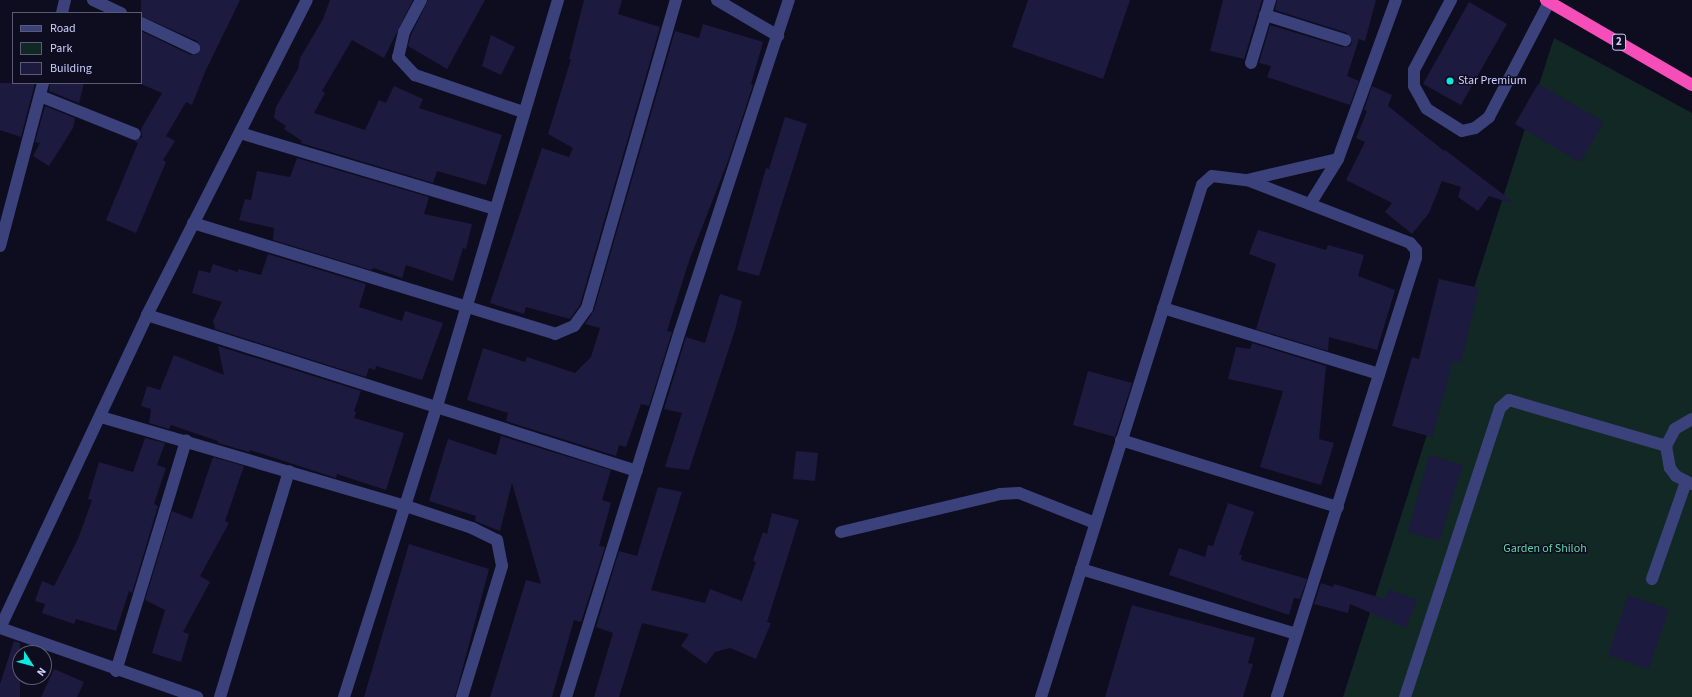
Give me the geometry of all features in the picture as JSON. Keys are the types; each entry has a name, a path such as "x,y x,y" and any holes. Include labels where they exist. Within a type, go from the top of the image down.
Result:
{"highway":[{"name":"2","path":"1548,1 1692,85"}],"street":[{"path":"62,12 66,0"},
{"path":"93,0 118,12"},
{"path":"198,697 116,670 0,628 101,417 147,315 307,0"},
{"path":"421,0 404,32 398,57 415,75 523,112"},
{"path":"344,697 437,406 523,112 558,0"},
{"path":"193,223 554,334 574,326 587,308 676,0"},
{"path":"717,0 778,36"},
{"path":"566,697 637,471 789,0"},
{"path":"1251,63 1270,0"},
{"path":"1310,204 1338,159 1396,0"},
{"path":"1451,0 1414,70 1414,86 1427,109 1462,131 1475,128 1489,116 1548,1"},
{"path":"1265,15 1346,40"},
{"path":"142,23 194,48"},
{"path":"0,246 43,84"},
{"path":"40,96 135,134"},
{"path":"240,133 495,209"},
{"path":"1247,180 1338,159"},
{"path":"1040,697 1202,185 1212,176 1247,180 1410,243 1416,250 1416,258 1277,697"},
{"path":"1164,308 1379,374"},
{"path":"147,315 437,406 637,471"},
{"path":"1405,697 1500,408 1510,400 1666,446"},
{"path":"101,417 186,440 406,506 472,528 497,540 502,566 462,697"},
{"path":"1652,579 1689,483 1670,468 1666,446 1675,429 1692,419"},
{"path":"116,670 186,440"},
{"path":"1121,440 1338,507"},
{"path":"220,697 290,471"},
{"path":"841,532 1000,494 1019,493 1095,523"},
{"path":"1081,569 1296,634"}],"green space":[{"name":"Garden of Shiloh","path":"1554,38 1692,113 1692,697 1343,697"}],"building":[{"path":"141,0 240,0 205,72 192,105 186,102 166,136 175,141 163,160 166,162 136,233 106,220 138,143 134,141 142,137 141,129 162,93 141,84 142,31 191,55 198,54 201,48 197,41 142,16"},
{"path":"330,0 413,0 384,58 352,40 322,91 325,93 314,113 365,130 379,100 386,103 394,86 423,99 419,108 502,135 486,185 437,171 433,183 301,143 302,141 284,129 286,126 274,118 276,107 298,69 300,58 323,19"},
{"path":"428,0 485,0 447,69 408,46 411,35"},
{"path":"584,0 622,0 618,14 660,27 580,305 570,319 526,307 524,314 490,303 542,148 569,157 573,148 548,134 571,59 569,59"},
{"path":"1028,0 1130,0 1103,79 1012,47"},
{"path":"1223,0 1262,0 1244,59 1210,51"},
{"path":"1277,0 1376,0 1365,41 1359,39 1347,76 1359,81 1350,105 1267,77 1271,66 1259,63 1270,25 1343,47 1350,46 1352,42 1347,33 1275,10"},
{"path":"1469,2 1507,24 1461,105 1423,84"},
{"path":"703,24 763,42 751,84 753,85 729,158 689,261 667,331 672,332 649,406 641,404 626,447 619,445 616,456 506,421 508,413 467,400 483,348 525,362 527,357 575,373 591,357 600,328 585,324 594,310 675,31 699,38"},
{"path":"491,35 515,47 501,75 482,66"},
{"path":"0,83 35,84 21,137 0,130"},
{"path":"50,84 84,84 79,103 49,91"},
{"path":"1538,84 1604,122 1580,162 1515,124"},
{"path":"1372,86 1392,95 1388,106 1444,151 1445,150 1512,201 1511,203 1489,196 1478,211 1458,197 1461,187 1442,181 1429,213 1412,234 1385,212 1392,203 1346,180 1365,142 1356,138 1367,111 1364,110"},
{"path":"45,106 75,118 73,128 49,166 33,156 40,143 35,142"},
{"path":"785,117 807,124 759,276 737,270 766,168 769,169"},
{"path":"297,158 429,197 424,214 472,224 466,249 463,248 453,281 406,265 402,278 374,268 371,270 273,240 274,228 239,220 245,199 251,200 257,171 290,177"},
{"path":"1258,230 1326,250 1328,245 1364,255 1358,276 1395,290 1377,350 1329,337 1328,351 1256,329 1276,264 1249,254"},
{"path":"268,254 366,284 359,307 402,321 405,311 443,323 422,380 376,366 375,370 369,368 366,377 215,329 213,321 222,302 192,293 199,270 210,273 213,264 238,272 238,269 261,275"},
{"path":"1439,279 1479,288 1461,363 1453,361 1432,437 1392,426 1412,357 1419,359"},
{"path":"720,294 742,301 735,330 689,470 665,467 682,413 664,409 686,337 705,343"},
{"path":"1252,343 1326,366 1319,439 1334,443 1321,485 1260,467 1283,391 1228,379 1236,347 1250,349"},
{"path":"218,346 361,391 354,411 356,412 354,418 404,433 386,490 337,474 336,478 250,450 249,452 218,443 218,441 171,425 169,429 149,423 151,409 141,406 147,386 160,390 174,355 224,375"},
{"path":"1088,371 1132,383 1115,437 1073,425"},
{"path":"501,436 611,470 602,500 611,503 599,546 605,547 581,622 574,620 552,697 490,697 526,580 541,584 512,483 500,531 475,521 476,516 429,501 448,439 496,455"},
{"path":"145,438 165,443 157,465 166,468 154,504 158,506 132,593 129,591 116,631 76,619 74,624 42,613 45,604 35,601 42,581 54,586 78,539 92,500 88,499 99,462 133,472"},
{"path":"796,451 818,453 815,481 793,479"},
{"path":"1429,455 1463,465 1439,541 1408,532"},
{"path":"213,457 244,466 225,521 229,523 200,576 210,582 183,632 189,634 181,662 152,653 165,610 145,600 172,511 192,519"},
{"path":"658,487 682,492 651,590 705,603 710,589 742,601 756,562 753,561 763,532 767,534 772,513 799,520 767,622 771,623 756,659 730,648 715,652 706,664 681,646 689,634 642,623 619,697 594,697 613,633 596,627 619,551 637,556"},
{"path":"1228,503 1254,512 1239,555 1242,555 1241,560 1307,579 1300,599 1294,598 1289,615 1169,575 1179,548 1205,557 1208,545 1213,546"},
{"path":"409,544 489,569 455,697 364,697"},
{"path":"1321,583 1333,587 1334,584 1385,599 1389,589 1417,600 1406,628 1350,604 1348,613 1314,604"},
{"path":"1628,595 1669,609 1649,669 1608,655"},
{"path":"1132,605 1255,638 1248,663 1253,664 1243,697 1105,697"},
{"path":"14,641 20,643 20,645 13,645"},
{"path":"12,647 12,685 20,685 20,697 0,697 0,684"},
{"path":"54,669 84,682 77,697 41,697 47,685 52,685 52,673"}],"place":[{"name":"Star Premium","path":"1450,81"}]}
